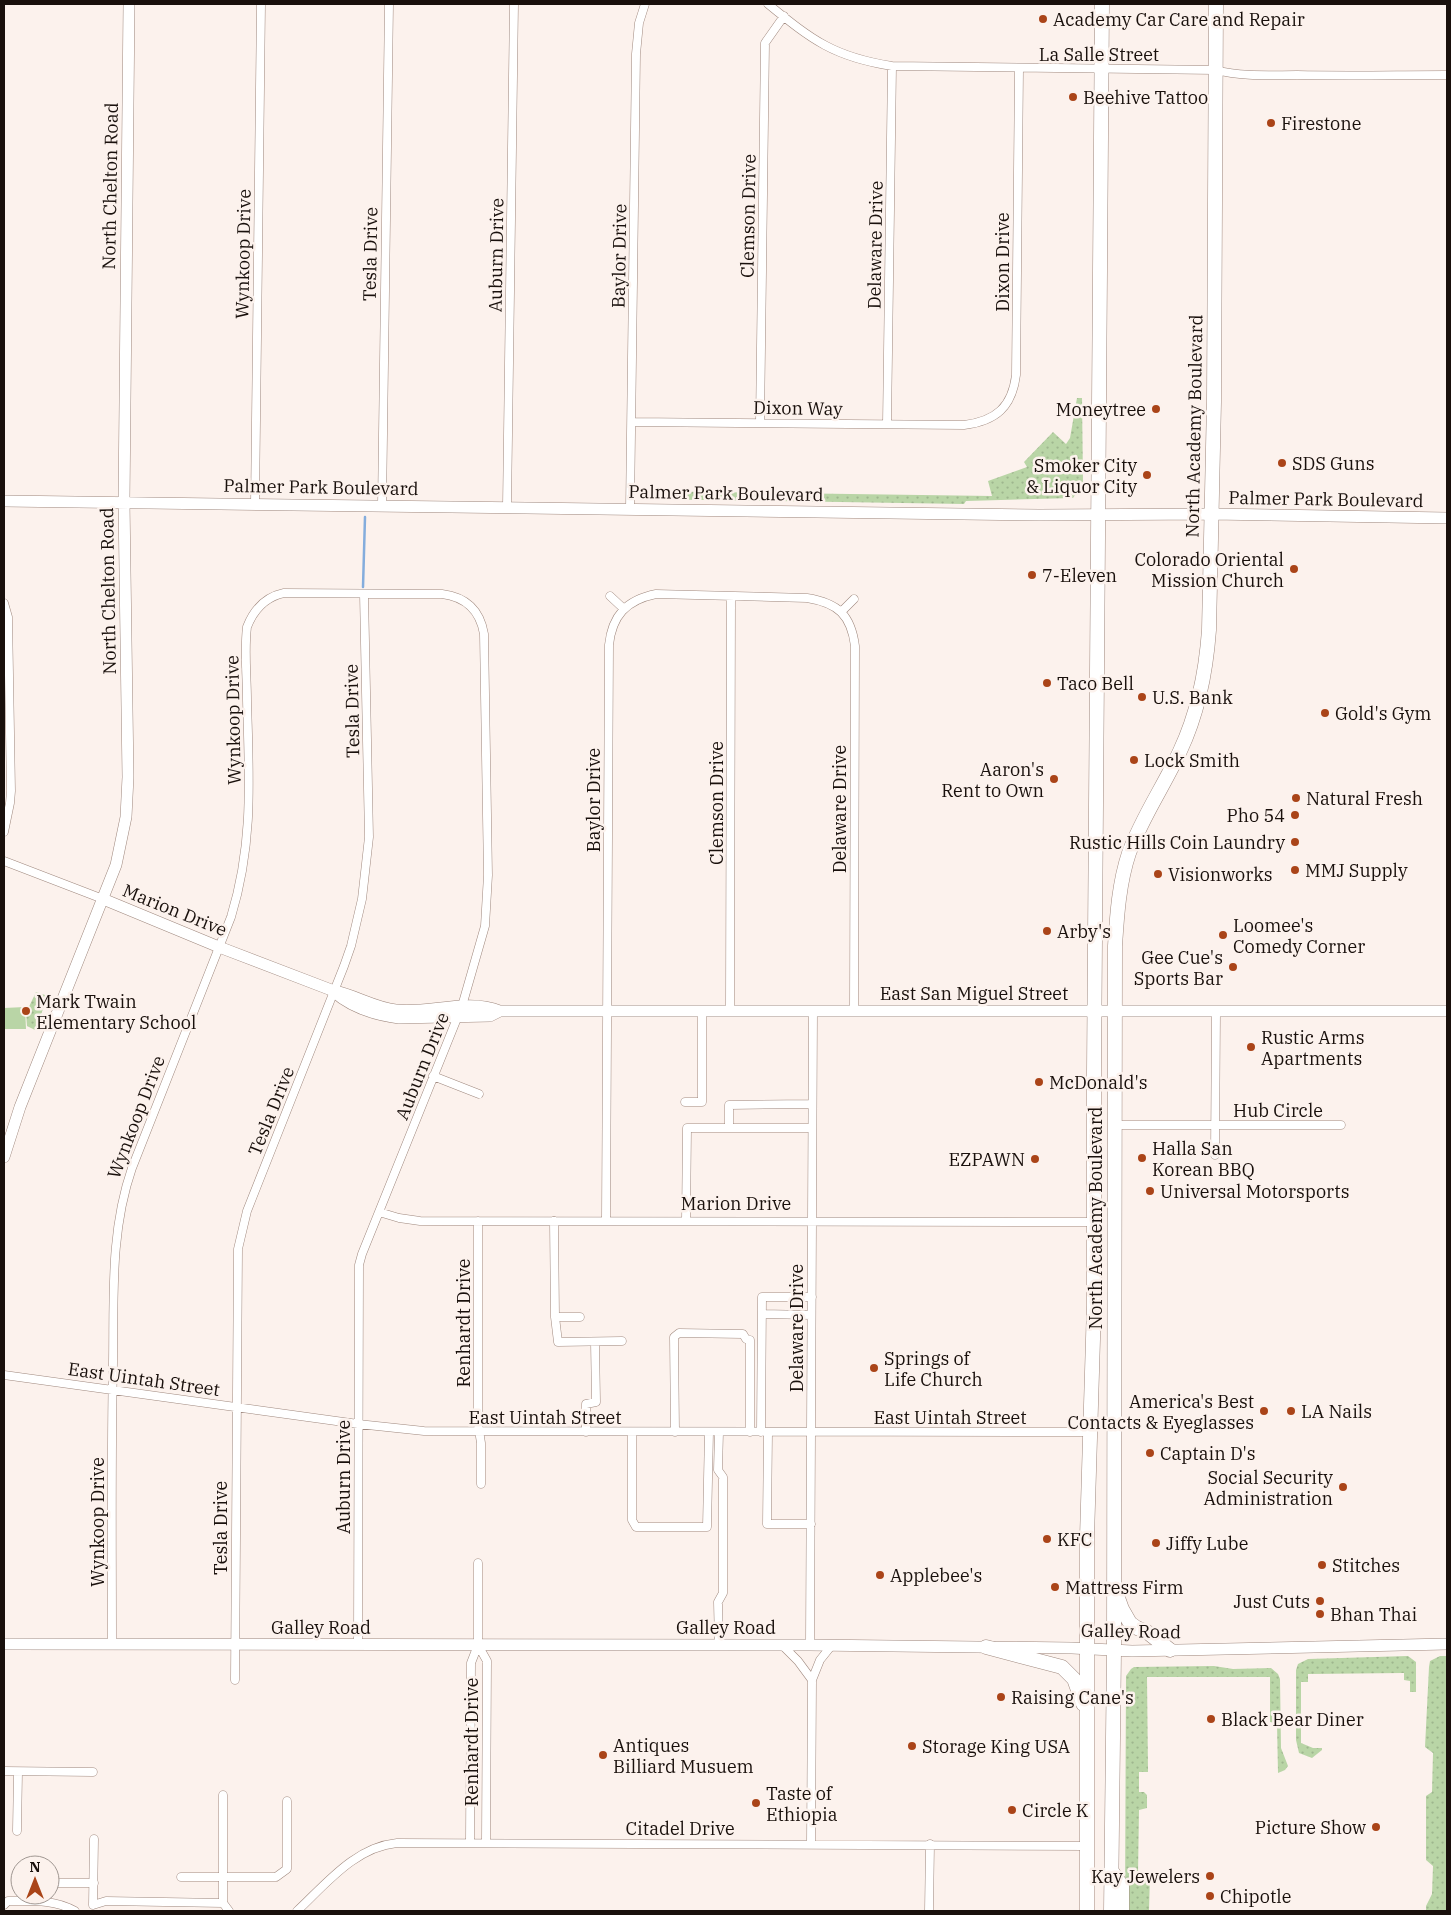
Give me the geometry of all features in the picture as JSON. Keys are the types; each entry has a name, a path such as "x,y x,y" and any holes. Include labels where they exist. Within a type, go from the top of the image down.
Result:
{"highway":[{"name":"North Academy Boulevard","path":"1087,1911 1087,1649 1096,1011 1102,4"},
{"name":"North Academy Boulevard","path":"1111,1911 1114,1651 1115,1125 1113,994 1116,919 1123,875 1138,831 1187,736 1199,699 1206,664 1212,514 1216,4"},
{"path":"1113,1582 1122,1609 1130,1623 1136,1628 1147,1632 1170,1650"},
{"path":"986,1647 1054,1664 1068,1672 1074,1679 1081,1695 1087,1725"},
{"path":"1112,1870 1122,1886 1122,1911"}],"main road":[{"name":"North Chelton Road","path":"4,1157 8,1128 103,899 120,849 128,800 124,502 129,4"},
{"name":"Palmer Park Boulevard","path":"4,501 1447,518"},
{"name":"Marion Drive","path":"103,899 219,948 334,992 350,994 395,1010 462,1006"},
{"name":"Marion Drive","path":"334,992 345,1002 384,1016 398,1018 457,1018"},
{"name":"East San Miguel Street","path":"462,1006 490,1007 500,1011 1447,1011"},
{"name":"East San Miguel Street","path":"457,1018 490,1016 500,1011"},
{"name":"Galley Road","path":"4,1644 832,1645 1114,1651 1447,1644"}],"street":[{"name":"Wynkoop Drive","path":"256,504 261,4"},
{"name":"Tesla Drive","path":"382,506 389,4"},
{"name":"Auburn Drive","path":"507,507 514,4"},
{"name":"Baylor Drive","path":"630,509 636,54 639,23 645,4"},
{"name":"La Salle Street","path":"768,4 814,40 853,58 892,66 1216,70 1232,74 1350,76 1447,75"},
{"name":"Clemson Drive","path":"760,423 765,43 784,16"},
{"name":"Delaware Drive","path":"887,424 892,66"},
{"name":"Dixon Drive","path":"964,425 986,420 996,414 1007,403 1014,390 1016,375 1019,69"},
{"name":"Dixon Way","path":"632,422 964,425"},
{"name":"Wynkoop Drive","path":"112,1643 114,1253 121,1204 135,1158 219,948 236,899 245,862 249,813 246,635 250,618 260,604 277,594 364,594"},
{"name":"Tesla Drive","path":"235,1680 237,1264 240,1238 248,1211 351,946 359,916 367,861 369,816 364,594"},
{"name":"Auburn Drive","path":"358,1644 359,1265 462,1006 486,926 488,875 484,634 482,624 469,603 461,598 452,596 364,594"},
{"path":"610,596 624,609 637,600 656,594 807,598 830,603 842,611 854,599"},
{"name":"Clemson Drive","path":"730,1010 731,596"},
{"path":"4,603 8,617 11,791 4,832"},
{"name":"Baylor Drive","path":"606,1220 609,646 614,620 624,609"},
{"name":"Delaware Drive","path":"842,611 850,625 854,646 854,1010"},
{"name":"Marion Drive","path":"4,861 103,899"},
{"path":"685,1102 702,1102 702,1010"},
{"name":"Delaware Drive","path":"810,1645 813,1010"},
{"name":"Hub Circle","path":"1215,1155 1216,1011"},
{"path":"433,1076 479,1094"},
{"path":"729,1128 729,1105 812,1104"},
{"name":"Hub Circle","path":"1115,1125 1341,1125"},
{"path":"686,1221 687,1128 812,1128"},
{"name":"Marion Drive","path":"379,1212 420,1222 606,1220 1094,1222"},
{"name":"Renhardt Drive","path":"478,1221 481,1484"},
{"path":"554,1221 555,1317 558,1342 622,1341"},
{"path":"811,1524 767,1524 762,1297 812,1297"},
{"path":"762,1314 811,1315"},
{"path":"555,1317 580,1317"},
{"path":"675,1432 674,1337 678,1333 743,1334 746,1339 750,1340 750,1432"},
{"path":"586,1432 586,1404 596,1402 595,1342"},
{"name":"East Uintah Street","path":"4,1375 413,1430 479,1432 1090,1432"},
{"path":"632,1432 632,1520 636,1527 707,1527 709,1432"},
{"path":"719,1432 718,1470 723,1477 723,1593 718,1602 719,1645"},
{"name":"Renhardt Drive","path":"470,1842 471,1663 478,1645 478,1563"},
{"name":"Renhardt Drive","path":"478,1645 487,1661 486,1842"},
{"path":"782,1645 798,1661 812,1680"},
{"path":"811,1844 812,1680 820,1660 832,1645"},
{"path":"4,1771 93,1772"},
{"path":"17,1831 18,1772"},
{"path":"222,1795 222,1903 229,1911"},
{"path":"181,1878 276,1877 287,1869 287,1801"},
{"path":"91,1908 94,1883 94,1839"},
{"name":"Citadel Drive","path":"297,1911 348,1863 372,1848 397,1843 1087,1846"},
{"path":"929,1911 930,1844"},
{"path":"60,1883 94,1883"},
{"path":"4,1905 8,1902 44,1901 66,1906 75,1911"},
{"path":"91,1908 106,1901 222,1903"}],"green space":[{"path":"1077,398 1082,398 1083,484 1073,498 966,501 964,504 642,499 638,495 639,491 992,496 988,481 1027,467 1024,462 1053,432 1066,444 1070,438"},
{"path":"36,992 48,996 35,1030 27,1026 26,1013"},
{"path":"25,1007 26,1029 4,1029 4,1008"},
{"path":"1408,1656 1416,1662 1416,1692 1410,1692 1410,1681 1404,1680 1404,1673 1308,1674 1308,1682 1301,1682 1301,1743 1313,1748 1322,1748 1322,1750 1312,1758 1299,1753 1296,1740 1296,1670 1298,1664 1308,1659"},
{"path":"1440,1656 1447,1656 1447,1911 1426,1911 1426,1906 1432,1894 1433,1866 1426,1860 1426,1796 1432,1792 1433,1753 1425,1747 1429,1667 1430,1661"},
{"path":"1214,1666 1233,1669 1271,1668 1278,1674 1280,1679 1281,1748 1288,1766 1285,1770 1278,1773 1277,1723 1270,1722 1270,1677 1147,1677 1148,1772 1139,1772 1139,1792 1144,1792 1147,1795 1147,1808 1139,1810 1138,1874 1150,1874 1149,1911 1125,1911 1126,1676 1134,1667"}],"waterway":[{"path":"363,587 365,517"}],"place":[{"name":"Academy Car Care and Repair","path":"1043,19"},
{"name":"Beehive Tattoo","path":"1073,97"},
{"name":"Firestone","path":"1271,123"},
{"name":"Moneytree","path":"1156,409"},
{"name":"SDS Guns","path":"1282,463"},
{"name":"Smoker City & Liquor City","path":"1147,475"},
{"name":"Colorado Oriental Mission Church","path":"1294,569"},
{"name":"7-Eleven","path":"1032,575"},
{"name":"Taco Bell","path":"1047,683"},
{"name":"U.S. Bank","path":"1142,697"},
{"name":"Gold's Gym","path":"1325,713"},
{"name":"Lock Smith","path":"1134,760"},
{"name":"Aaron's Rent to Own","path":"1054,779"},
{"name":"Natural Fresh","path":"1296,798"},
{"name":"Pho 54","path":"1295,815"},
{"name":"Rustic Hills Coin Laundry","path":"1295,842"},
{"name":"MMJ Supply","path":"1295,870"},
{"name":"Visionworks","path":"1158,874"},
{"name":"Arby's","path":"1047,931"},
{"name":"Loomee's Comedy Corner","path":"1223,935"},
{"name":"Gee Cue's Sports Bar","path":"1233,967"},
{"name":"Mark Twain Elementary School","path":"26,1011"},
{"name":"Rustic Arms Apartments","path":"1251,1047"},
{"name":"McDonald's","path":"1039,1082"},
{"name":"Halla San Korean BBQ","path":"1142,1158"},
{"name":"EZPAWN","path":"1035,1159"},
{"name":"Universal Motorsports","path":"1150,1191"},
{"name":"Springs of Life Church","path":"874,1368"},
{"name":"America's Best Contacts & Eyeglasses","path":"1264,1411"},
{"name":"LA Nails","path":"1291,1411"},
{"name":"Captain D's","path":"1150,1453"},
{"name":"Social Security Administration","path":"1343,1487"},
{"name":"KFC","path":"1047,1539"},
{"name":"Jiffy Lube","path":"1156,1543"},
{"name":"Stitches","path":"1322,1565"},
{"name":"Applebee's","path":"880,1575"},
{"name":"Mattress Firm","path":"1055,1587"},
{"name":"Just Cuts","path":"1320,1601"},
{"name":"Bhan Thai","path":"1320,1614"},
{"name":"Raising Cane's","path":"1001,1697"},
{"name":"Black Bear Diner","path":"1211,1719"},
{"name":"Storage King USA","path":"912,1746"},
{"name":"Antiques Billiard Musuem","path":"603,1755"},
{"name":"Taste of Ethiopia","path":"756,1803"},
{"name":"Circle K","path":"1012,1810"},
{"name":"Picture Show","path":"1376,1827"},
{"name":"Kay Jewelers","path":"1210,1876"},
{"name":"Chipotle","path":"1210,1896"}]}
